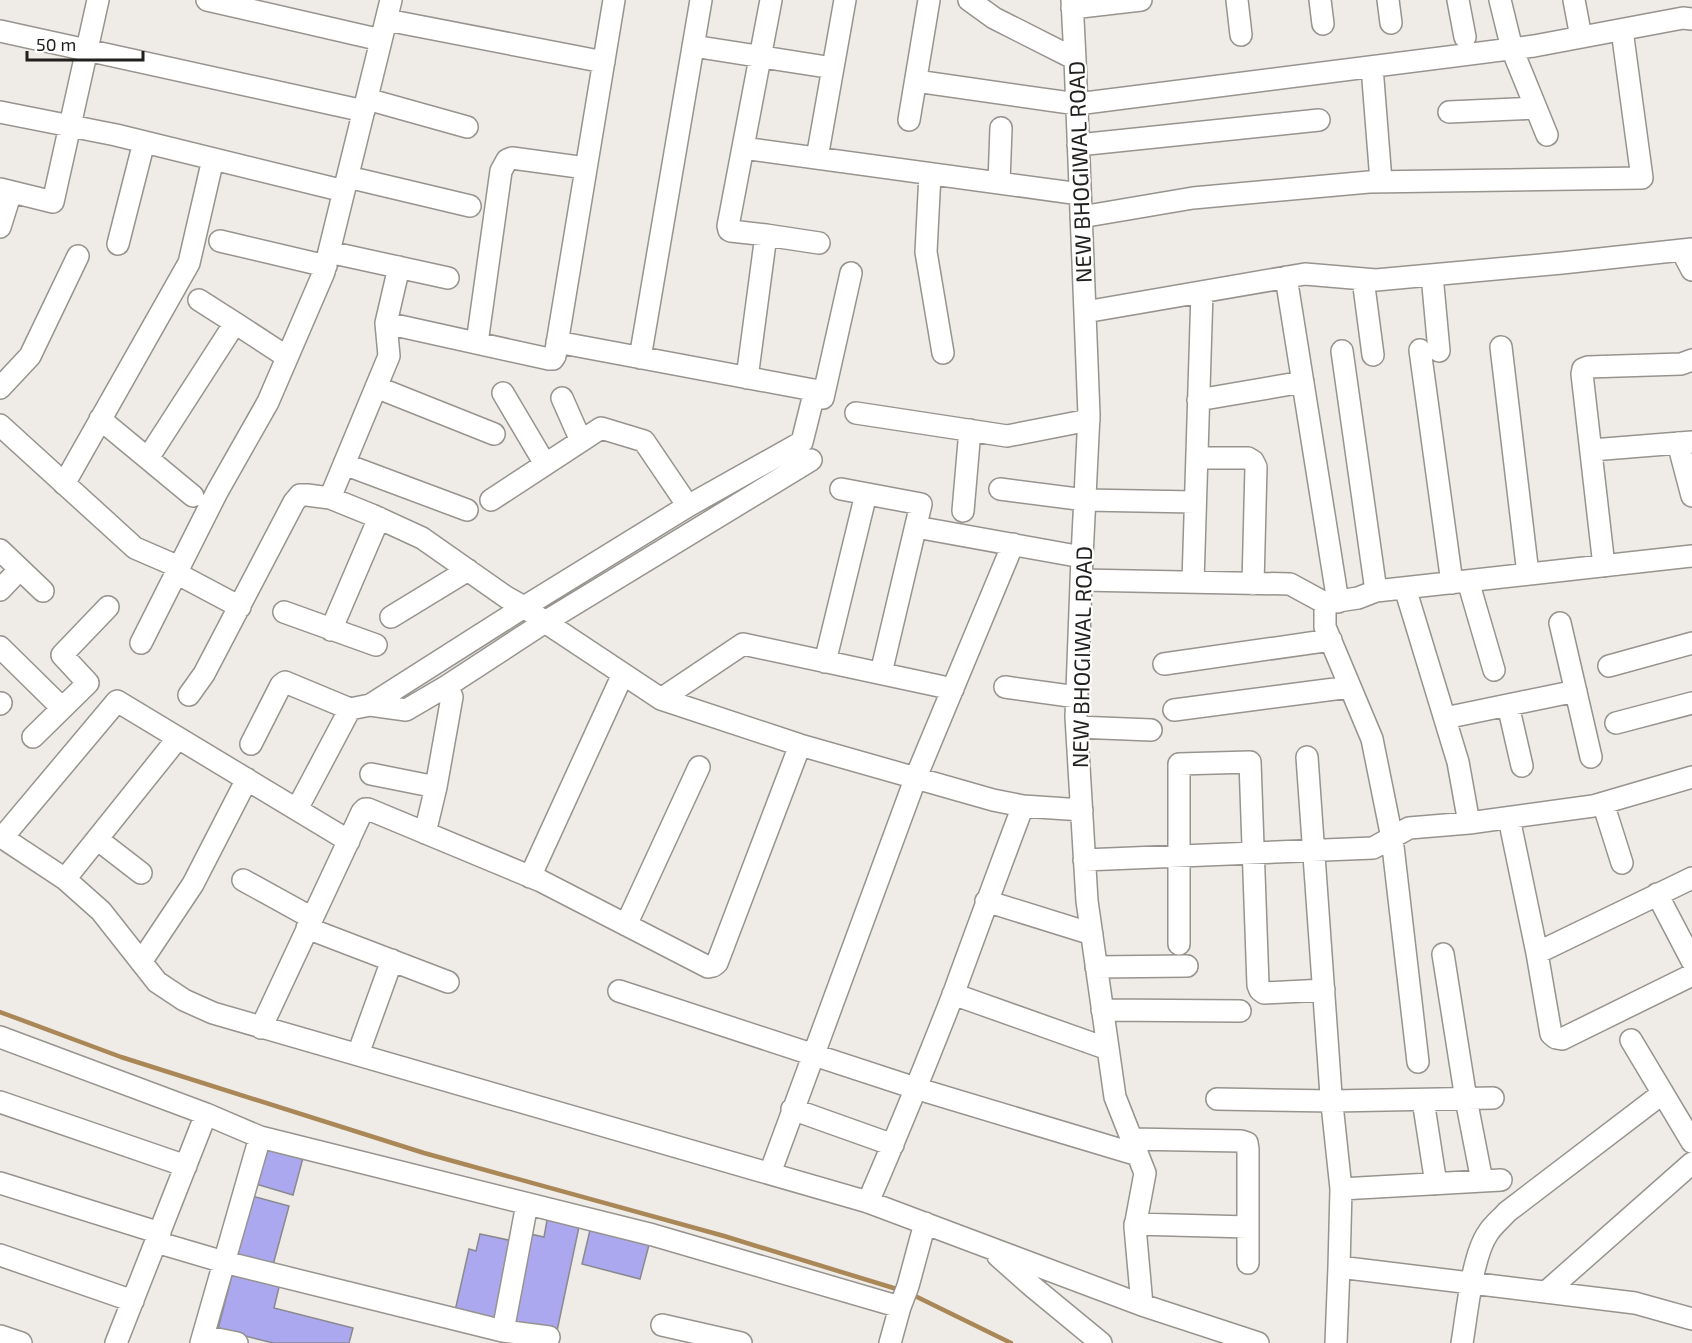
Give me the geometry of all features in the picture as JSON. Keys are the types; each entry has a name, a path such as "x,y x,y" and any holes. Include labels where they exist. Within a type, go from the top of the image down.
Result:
{"street":[{"path":"0,227 6,190 52,202 98,0"},
{"path":"207,0 381,40"},
{"path":"141,643 217,492 267,402 328,259 391,0"},
{"path":"386,323 553,359 614,0"},
{"path":"640,358 701,0"},
{"path":"771,0 728,226 729,230 819,243"},
{"path":"817,158 845,0"},
{"path":"909,120 929,0"},
{"path":"969,0 994,18 1075,59"},
{"path":"1072,4 1141,0"},
{"path":"1237,0 1241,35"},
{"path":"1320,0 1323,24"},
{"path":"1388,0 1391,22"},
{"path":"1458,0 1465,37"},
{"path":"1500,0 1512,49 1547,135"},
{"path":"1574,0 1581,37"},
{"name":"NEW BHOGIWAL ROAD","path":"1072,4 1089,420 1077,697 1084,860 1087,901 1115,1097 1145,1173 1135,1224 1142,1305"},
{"path":"916,81 1077,104 1512,49 1683,18 1692,19"},
{"path":"392,21 604,62"},
{"path":"1081,217 1193,198 1381,181 1642,178 1622,30"},
{"path":"0,32 467,127"},
{"path":"693,46 833,68"},
{"path":"1372,67 1381,181"},
{"path":"1449,112 1536,108"},
{"path":"0,112 213,159 470,206"},
{"path":"1078,145 1319,120"},
{"path":"999,183 1001,128"},
{"path":"118,244 144,142"},
{"path":"743,148 1080,194"},
{"path":"477,343 501,171 507,160 512,158 586,168"},
{"path":"64,483 189,263 213,159"},
{"path":"930,174 926,252 943,353"},
{"path":"747,378 766,236"},
{"path":"220,241 328,259 399,267 448,278"},
{"path":"1085,312 1305,274 1376,280 1687,250 1692,270"},
{"path":"0,388 30,356 78,256"},
{"path":"330,498 389,356 386,323 399,267"},
{"path":"297,809 360,707 412,678 687,506 802,442 821,394 851,273"},
{"path":"1432,275 1429,350 1460,582 1494,670"},
{"path":"1286,277 1303,382 1332,603 1325,627 1372,739 1392,838 1418,1062"},
{"path":"1363,279 1373,355"},
{"path":"1193,582 1202,292"},
{"path":"200,300 287,357"},
{"path":"148,459 235,323"},
{"path":"557,342 821,394"},
{"path":"1501,347 1528,574"},
{"path":"1342,351 1376,591"},
{"path":"1604,566 1583,369 1681,364 1692,360"},
{"path":"1198,400 1303,382"},
{"path":"376,387 494,434"},
{"path":"503,393 545,464"},
{"path":"562,398 581,441"},
{"path":"856,413 1007,436 1089,420"},
{"path":"100,419 193,496"},
{"path":"0,425 135,548 240,607"},
{"path":"491,500 601,428 644,441 687,506"},
{"path":"963,511 970,430"},
{"path":"1592,450 1685,443 1692,496"},
{"path":"1197,458 1248,458 1256,467 1253,584"},
{"path":"251,744 281,685 285,682 360,707 406,710 447,686 544,622 812,460"},
{"path":"344,464 467,510"},
{"path":"841,489 921,504 881,673"},
{"path":"1000,489 1085,500 1195,502"},
{"path":"825,662 866,494"},
{"path":"189,695 204,674 294,502 300,495 307,495 330,498 422,538 506,597 661,699 800,745 993,800 1023,806 1082,810"},
{"path":"331,630 380,518"},
{"path":"916,527 1082,557"},
{"path":"770,1173 916,777 1013,544"},
{"path":"0,550 43,591"},
{"path":"1081,580 1290,584 1332,603 1358,598 1376,591 1692,556"},
{"path":"0,590 20,569"},
{"path":"391,617 468,570"},
{"path":"1406,588 1458,762 1469,823"},
{"path":"33,737 88,683 62,655 108,607"},
{"path":"284,612 376,645"},
{"path":"1560,623 1591,757"},
{"path":"1164,664 1331,640"},
{"path":"661,699 743,644 953,689"},
{"path":"1609,666 1692,644"},
{"path":"0,647 62,708"},
{"path":"530,877 623,674"},
{"path":"412,678 425,698"},
{"path":"425,833 436,787 452,697 447,686"},
{"path":"1005,687 1077,697"},
{"path":"1174,710 1350,687"},
{"path":"1444,718 1576,691"},
{"path":"349,841 117,701 1,837 65,879 101,911 158,982 184,1000 213,1013 868,1202 1142,1305 1258,1343"},
{"path":"1616,723 1692,703"},
{"path":"1508,705 1522,766"},
{"path":"1077,727 1151,730"},
{"path":"65,879 178,738"},
{"path":"261,1028 365,809 530,877 708,967 713,966 717,963 800,745"},
{"path":"1307,758 1332,1101 1341,1189 1336,1343"},
{"path":"1179,944 1179,764 1250,762 1258,985 1264,993 1324,990"},
{"path":"626,925 699,766"},
{"path":"371,774 436,787"},
{"path":"1084,860 1373,848 1409,828 1469,823 1593,806 1692,777"},
{"path":"141,962 193,884 247,779"},
{"path":"1603,803 1622,863"},
{"path":"868,1202 953,994 1023,806"},
{"path":"1509,818 1538,953 1551,1034 1562,1039 1692,975"},
{"path":"97,839 141,873"},
{"path":"1538,953 1692,878"},
{"path":"243,880 309,923 448,982"},
{"path":"1657,894 1692,961"},
{"path":"986,901 1092,934"},
{"path":"1341,1189 1491,1181 1466,1099 1443,954"},
{"path":"358,1054 392,960"},
{"path":"1096,967 1186,966"},
{"path":"619,991 915,1088 1135,1147 1242,1141 1247,1143 1248,1263"},
{"path":"953,994 1108,1049"},
{"path":"1102,1010 1240,1011"},
{"path":"0,1036 206,1114 260,1137 904,1298"},
{"path":"1631,1040 1692,1142"},
{"path":"1462,1343 1472,1283 1482,1244 1488,1232 1507,1212 1663,1093"},
{"path":"1217,1099 1332,1101 1493,1098"},
{"path":"1424,1100 1436,1184"},
{"path":"0,1102 186,1166"},
{"path":"792,1109 893,1144"},
{"path":"116,1343 206,1114"},
{"path":"237,1343 202,1340 260,1137"},
{"path":"1546,1292 1692,1163"},
{"path":"0,1183 224,1262 503,1331 549,1337"},
{"path":"503,1331 528,1204"},
{"path":"890,1343 925,1223"},
{"path":"1135,1224 1248,1227"},
{"path":"990,1248 1101,1343"},
{"path":"0,1255 133,1301"},
{"path":"1339,1267 1635,1303 1692,1319"},
{"path":"662,1325 741,1343"},
{"path":"0,1336 21,1343"}],"building":[{"path":"267,1144 304,1154 293,1195 256,1184"},
{"path":"252,1196 289,1206 273,1265 236,1255"},
{"path":"548,1215 580,1222 557,1331 511,1322 530,1234 544,1237"},
{"path":"591,1226 650,1241 640,1279 582,1264"},
{"path":"480,1234 513,1241 496,1320 455,1311 469,1249 476,1251"},
{"path":"233,1271 280,1283 274,1308 353,1328 349,1343 273,1343 218,1329"}],"waterway":[{"path":"0,1012 121,1057 424,1153 724,1236 900,1290"},
{"path":"911,1294 1011,1343"}]}
